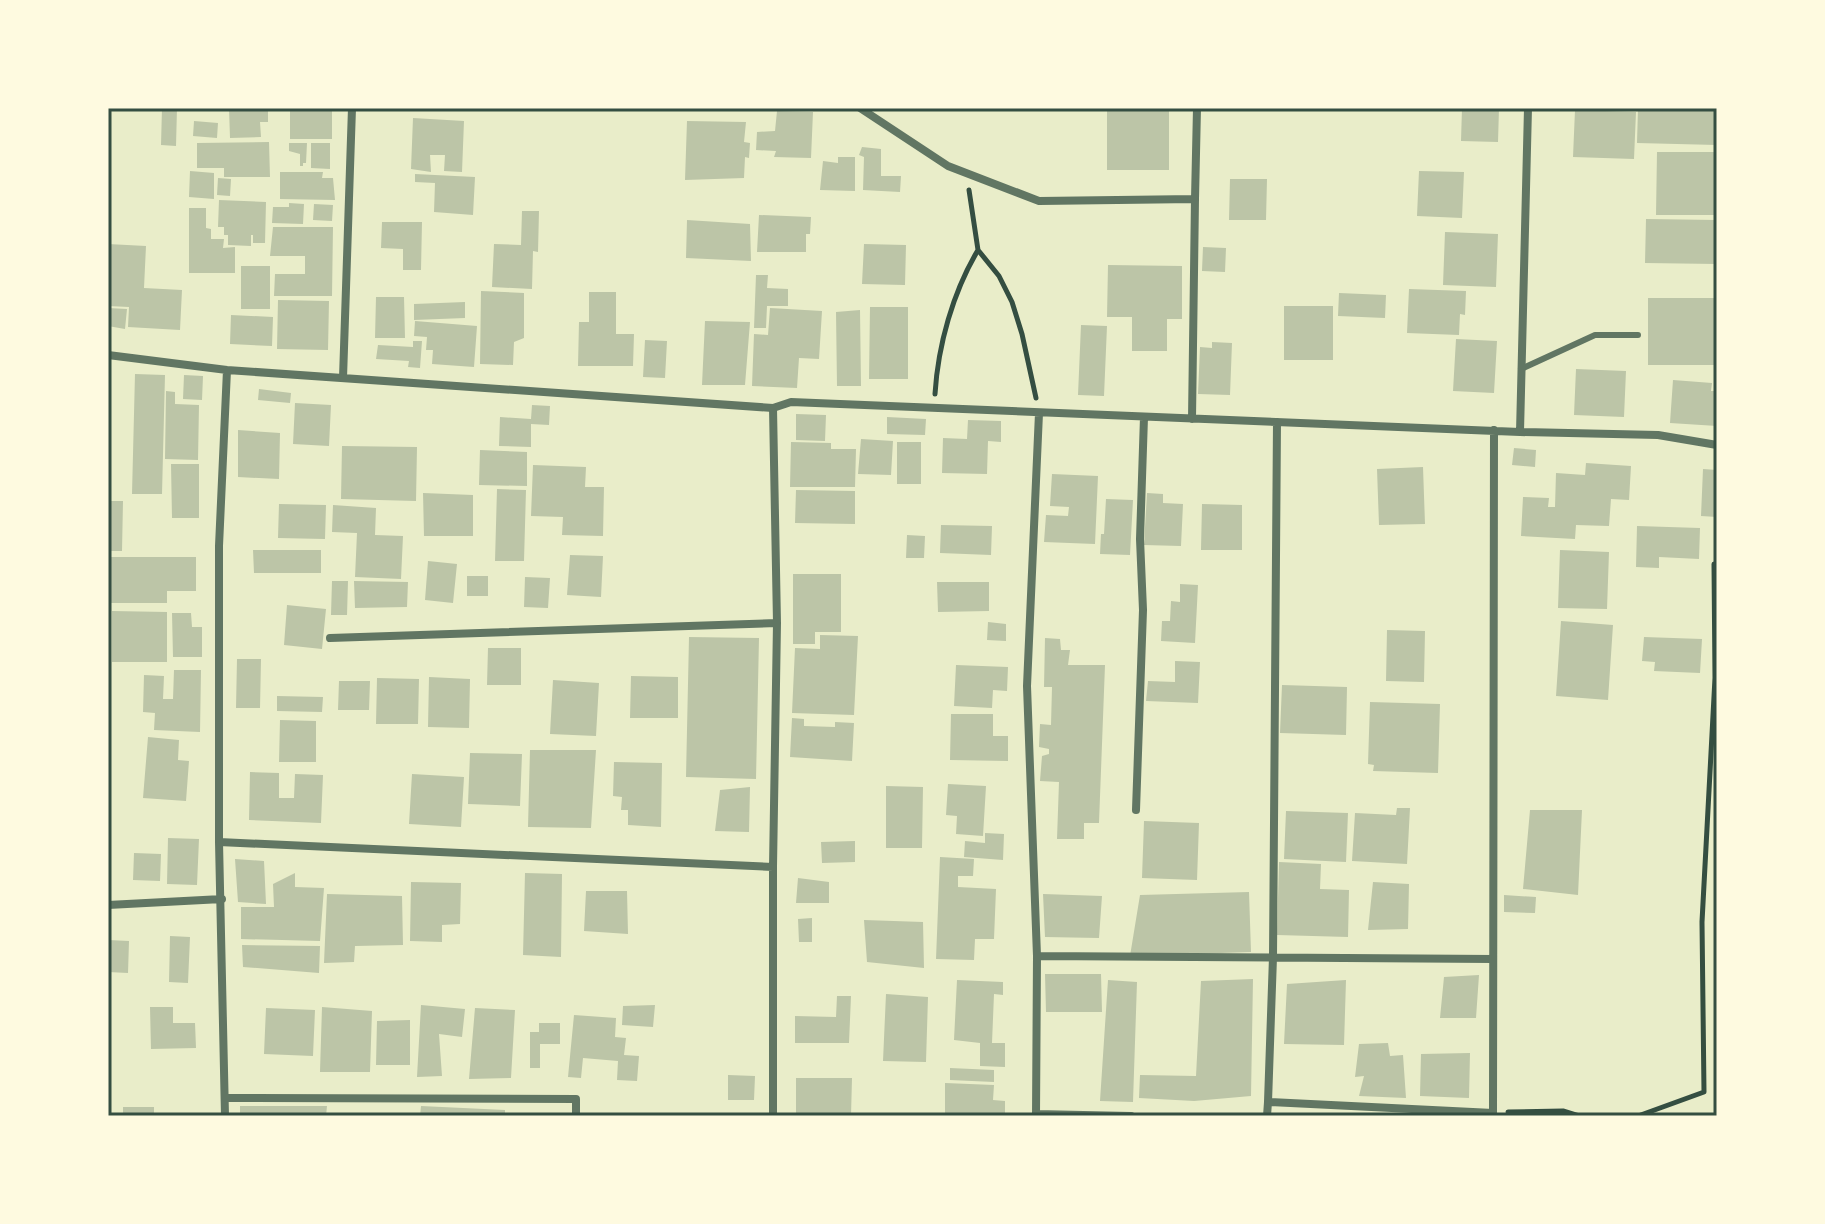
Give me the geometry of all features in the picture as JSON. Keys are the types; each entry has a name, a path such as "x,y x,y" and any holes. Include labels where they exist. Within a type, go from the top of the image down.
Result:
{"street":[{"path":"343,378 352,108"},
{"path":"860,108 948,166 1039,201 1195,199"},
{"path":"1192,419 1197,108"},
{"path":"1520,432 1528,108"},
{"path":"108,355 227,370 773,408 791,402 1658,435 1717,445"},
{"path":"225,1116 219,842 219,546 227,370"},
{"path":"773,408 777,623 773,1116"},
{"path":"1039,413 1027,686 1037,956 1036,1115 1131,1116"},
{"path":"1136,810 1143,610 1140,539 1144,417"},
{"path":"1267,1116 1273,957 1277,422"},
{"path":"1268,1102 1493,1114 1494,430"},
{"path":"330,638 777,623"},
{"path":"219,842 773,867"},
{"path":"108,905 222,899"},
{"path":"1037,956 1493,959"},
{"path":"225,1098 576,1099 576,1116"}],"lane":[{"path":"1521,369 1595,335 1638,335"}],"path":[{"path":"967,173 978,250 999,276 1012,302 1039,413"},
{"path":"935,408 936,374 946,329 961,284 978,250"},
{"path":"1638,1116 1704,1092 1702,922 1715,678 1714,564"},
{"path":"1493,1114 1563,1111 1579,1116"}],"building":[{"path":"162,108 177,108 176,146 161,145"},
{"path":"229,108 268,108 268,122 260,122 261,137 230,138"},
{"path":"290,108 332,108 332,139 290,139"},
{"path":"1107,108 1169,108 1169,170 1107,170"},
{"path":"1462,108 1499,108 1498,142 1461,141"},
{"path":"1638,108 1717,108 1717,145 1637,143"},
{"path":"1575,110 1636,112 1634,159 1573,157"},
{"path":"777,111 813,112 811,158 774,157 776,151 756,150 757,132 775,131"},
{"path":"413,118 464,121 462,172 444,171 445,155 430,155 431,172 411,169"},
{"path":"194,121 218,123 217,138 193,136"},
{"path":"687,121 746,122 744,142 750,143 749,158 745,157 744,178 685,180"},
{"path":"269,142 270,177 224,177 224,168 197,168 197,143"},
{"path":"289,143 307,143 306,163 303,166 300,166 300,154 289,151"},
{"path":"311,143 330,143 330,169 311,168"},
{"path":"862,147 881,149 881,176 901,176 900,192 863,190 864,157 859,155"},
{"path":"1657,152 1717,152 1717,215 1656,215"},
{"path":"838,157 855,157 855,191 820,190 823,161 838,163"},
{"path":"190,171 214,173 214,199 189,197"},
{"path":"1419,171 1464,172 1462,218 1417,216"},
{"path":"280,172 323,172 322,178 333,178 335,200 280,199"},
{"path":"415,174 475,177 473,215 434,212 435,183 415,182"},
{"path":"218,178 231,179 230,196 217,195"},
{"path":"1230,179 1267,179 1266,220 1229,220"},
{"path":"219,200 266,202 265,243 253,243 251,235 251,246 228,245 224,227 218,227"},
{"path":"289,203 304,204 303,224 272,223 273,207 289,207"},
{"path":"314,204 333,205 332,221 313,220"},
{"path":"189,208 206,208 206,228 211,229 211,239 224,239 223,248 235,247 235,273 189,273"},
{"path":"522,211 539,211 538,252 533,251 532,289 492,287 494,244 521,245"},
{"path":"759,215 811,217 810,234 806,234 806,252 757,252"},
{"path":"1646,219 1717,220 1717,264 1645,263"},
{"path":"687,220 750,224 751,261 686,258"},
{"path":"382,222 422,222 421,270 403,270 403,249 381,248"},
{"path":"273,227 333,227 332,296 274,296 275,274 305,274 305,256 270,256"},
{"path":"1445,232 1498,234 1496,287 1443,285"},
{"path":"108,244 146,246 144,288 182,290 180,330 128,327 129,307 108,306"},
{"path":"864,244 906,245 905,285 862,284"},
{"path":"1203,247 1226,248 1225,272 1202,271"},
{"path":"1108,265 1182,266 1182,319 1167,319 1167,351 1132,351 1132,317 1107,317"},
{"path":"241,266 270,266 270,309 241,309"},
{"path":"756,275 768,275 767,288 788,289 788,306 767,306 766,328 754,328"},
{"path":"1409,289 1466,291 1465,315 1460,314 1459,335 1407,333"},
{"path":"481,291 524,293 524,338 514,342 513,365 480,364"},
{"path":"589,292 616,292 616,334 634,334 633,366 578,366 579,322 589,322"},
{"path":"1339,293 1386,295 1385,318 1338,316"},
{"path":"376,297 404,297 405,338 375,338"},
{"path":"1648,298 1715,298 1714,365 1648,365"},
{"path":"278,300 329,301 328,350 277,349"},
{"path":"465,302 465,318 414,320 414,304"},
{"path":"1284,306 1333,306 1333,360 1284,360"},
{"path":"870,307 908,307 908,379 869,379"},
{"path":"108,308 127,309 125,329 108,326"},
{"path":"770,308 822,311 819,359 799,358 797,388 752,386 754,334 768,335"},
{"path":"860,310 861,386 837,386 836,312"},
{"path":"231,315 273,317 272,346 230,344"},
{"path":"415,321 477,326 474,367 432,364 433,350 426,350 427,337 414,336"},
{"path":"705,321 750,322 745,385 702,385"},
{"path":"1081,325 1107,326 1104,396 1078,395"},
{"path":"1456,339 1497,341 1494,393 1453,391"},
{"path":"645,340 667,341 665,378 643,377"},
{"path":"413,341 422,341 420,368 408,367 409,361 376,359 378,345 413,347"},
{"path":"1212,342 1232,343 1230,395 1198,394 1200,347 1212,348"},
{"path":"1576,369 1626,371 1624,417 1574,415"},
{"path":"135,374 165,375 162,494 132,494"},
{"path":"184,375 203,376 202,400 183,399"},
{"path":"1673,380 1712,383 1711,391 1717,391 1717,426 1670,423"},
{"path":"259,389 291,393 290,403 258,400"},
{"path":"166,391 175,392 175,404 199,405 198,460 165,459"},
{"path":"295,403 331,405 329,446 293,444"},
{"path":"532,405 550,406 549,425 531,424 531,447 499,446 500,417 531,419"},
{"path":"796,414 826,415 825,441 796,440"},
{"path":"887,417 926,419 925,435 887,434"},
{"path":"968,420 1001,421 1001,442 988,441 987,474 942,473 943,438 967,439"},
{"path":"238,430 280,433 279,479 238,477"},
{"path":"861,439 893,441 891,475 858,474"},
{"path":"791,442 831,443 831,449 856,449 855,487 790,487"},
{"path":"897,442 921,442 921,484 897,484"},
{"path":"342,446 417,447 416,501 341,499"},
{"path":"1514,448 1536,450 1535,467 1512,465"},
{"path":"480,450 527,452 527,486 479,485"},
{"path":"1586,463 1631,466 1629,500 1611,499 1609,526 1576,525 1575,539 1521,536 1523,497 1549,498 1548,507 1555,507 1556,473 1585,475"},
{"path":"171,464 199,464 199,518 172,518"},
{"path":"533,465 586,467 585,487 604,487 603,536 562,535 563,517 531,516"},
{"path":"1423,467 1425,524 1379,525 1377,469"},
{"path":"1703,469 1717,470 1717,517 1701,516"},
{"path":"1052,474 1098,476 1095,544 1044,542 1046,515 1068,516 1069,507 1050,506"},
{"path":"497,489 526,490 524,561 495,561"},
{"path":"796,490 855,491 855,524 795,523"},
{"path":"423,493 473,495 473,536 424,536"},
{"path":"1147,493 1163,494 1163,503 1183,504 1181,546 1144,545"},
{"path":"1106,499 1133,500 1130,555 1100,554"},
{"path":"108,501 123,501 122,551 108,551"},
{"path":"279,504 326,505 325,539 278,538"},
{"path":"1202,504 1242,505 1242,550 1201,550"},
{"path":"333,505 376,508 375,535 403,536 401,579 355,577 357,533 332,532"},
{"path":"941,525 992,526 991,555 940,553"},
{"path":"1637,526 1700,528 1699,559 1659,557 1659,568 1636,567"},
{"path":"907,535 925,536 924,558 906,558"},
{"path":"253,550 321,550 321,573 254,573"},
{"path":"1560,550 1609,552 1607,609 1558,608"},
{"path":"570,555 603,556 601,597 567,595"},
{"path":"108,557 196,557 196,591 167,591 167,603 108,603"},
{"path":"428,561 457,564 453,603 425,600"},
{"path":"793,574 841,574 841,632 815,632 815,644 793,644"},
{"path":"467,576 488,576 488,596 467,596"},
{"path":"525,577 550,578 548,608 524,607"},
{"path":"332,581 348,581 347,615 331,615"},
{"path":"354,581 408,582 407,607 355,608"},
{"path":"937,582 989,582 989,611 938,612"},
{"path":"1180,584 1198,585 1195,643 1161,641 1162,621 1170,621 1171,601 1180,602"},
{"path":"287,605 326,609 322,649 284,645"},
{"path":"112,611 167,612 167,662 112,662"},
{"path":"172,613 191,613 192,627 202,627 202,657 173,657"},
{"path":"1561,621 1613,625 1608,700 1556,696"},
{"path":"988,622 1006,624 1006,641 987,640"},
{"path":"1387,630 1425,631 1424,682 1386,681"},
{"path":"820,635 858,636 854,715 792,713 795,648 820,649"},
{"path":"689,637 759,638 756,779 686,777"},
{"path":"1644,637 1702,639 1700,673 1654,671 1655,662 1642,661"},
{"path":"1045,638 1060,639 1061,650 1070,650 1068,665 1105,665 1099,823 1084,823 1084,839 1057,839 1059,782 1040,781 1042,756 1049,754 1049,749 1039,747 1040,724 1051,725 1052,687 1044,687"},
{"path":"488,648 521,648 521,685 487,685"},
{"path":"237,659 261,659 260,708 236,708"},
{"path":"1175,661 1200,662 1198,703 1146,701 1148,681 1175,682"},
{"path":"956,665 1008,667 1007,691 993,690 992,708 954,706"},
{"path":"174,670 201,670 200,732 154,730 155,713 143,712 144,675 164,676 163,699 173,699"},
{"path":"631,676 678,677 678,718 630,718"},
{"path":"429,677 470,679 469,728 428,727"},
{"path":"377,678 419,679 418,724 376,724"},
{"path":"553,680 599,683 596,736 550,734"},
{"path":"339,681 370,681 369,710 338,710"},
{"path":"1282,685 1347,687 1346,735 1280,733"},
{"path":"277,696 323,697 322,712 277,711"},
{"path":"1370,702 1440,704 1438,773 1373,771 1374,765 1368,764"},
{"path":"951,714 993,714 993,736 1008,736 1008,761 950,760"},
{"path":"792,718 804,719 804,726 835,727 835,722 854,723 852,761 790,757"},
{"path":"280,720 316,721 316,762 279,762"},
{"path":"148,737 179,740 178,760 189,761 186,801 143,798"},
{"path":"530,750 596,750 591,828 528,827"},
{"path":"470,753 522,754 520,806 468,804"},
{"path":"614,762 662,763 661,827 628,825 628,810 621,810 622,797 613,796"},
{"path":"250,772 279,773 279,798 294,798 295,774 323,775 321,823 249,820"},
{"path":"412,774 464,777 461,827 409,824"},
{"path":"948,784 986,786 983,836 956,834 957,816 946,815"},
{"path":"886,786 923,787 922,848 886,848"},
{"path":"750,787 749,832 715,831 720,790"},
{"path":"1397,808 1410,808 1407,864 1352,861 1355,813 1396,815"},
{"path":"1530,810 1582,810 1578,895 1523,889"},
{"path":"1286,811 1348,813 1346,862 1284,859"},
{"path":"1144,821 1199,823 1197,880 1142,878"},
{"path":"985,833 1004,834 1003,860 964,857 965,841 985,843"},
{"path":"168,838 199,839 197,885 167,884"},
{"path":"855,841 855,862 822,863 821,842"},
{"path":"134,853 161,854 160,881 133,880"},
{"path":"940,857 974,859 973,876 958,876 958,887 996,889 994,939 975,939 974,960 936,959"},
{"path":"235,859 264,861 266,904 238,902"},
{"path":"1279,862 1321,864 1320,889 1349,890 1348,937 1277,935"},
{"path":"295,873 295,887 324,888 320,941 241,939 241,907 274,907 273,884"},
{"path":"525,873 562,874 561,957 523,955"},
{"path":"798,878 829,882 829,903 796,903"},
{"path":"411,882 461,883 460,924 442,925 442,942 410,941"},
{"path":"1373,882 1409,884 1408,929 1368,930"},
{"path":"586,891 627,891 628,934 584,931"},
{"path":"1249,892 1251,952 1130,956 1140,895"},
{"path":"327,894 402,896 403,945 355,946 354,962 324,963"},
{"path":"1043,894 1102,896 1099,938 1045,937"},
{"path":"1504,895 1536,897 1535,913 1504,912"},
{"path":"812,918 812,942 799,942 798,919"},
{"path":"864,920 923,922 924,968 867,962"},
{"path":"170,936 190,937 188,983 169,982"},
{"path":"108,940 129,941 128,973 108,972"},
{"path":"242,945 320,946 319,973 243,967"},
{"path":"1045,974 1101,974 1102,1012 1046,1012"},
{"path":"1479,975 1476,1018 1440,1018 1444,977"},
{"path":"1253,979 1251,1096 1194,1101 1139,1098 1140,1075 1196,1076 1201,981"},
{"path":"957,980 1003,982 1003,995 994,994 992,1043 1005,1043 1005,1067 980,1066 980,1043 954,1040"},
{"path":"1108,980 1137,982 1133,1102 1100,1101"},
{"path":"1346,980 1344,1045 1284,1044 1287,984"},
{"path":"886,994 928,997 926,1062 883,1061"},
{"path":"837,996 851,996 849,1043 795,1043 795,1016 836,1017"},
{"path":"421,1005 465,1009 462,1037 439,1034 442,1076 417,1077"},
{"path":"655,1005 653,1027 622,1025 623,1006"},
{"path":"150,1007 173,1007 173,1023 195,1023 196,1048 151,1049"},
{"path":"322,1007 372,1011 370,1072 320,1072"},
{"path":"266,1008 315,1010 313,1056 264,1054"},
{"path":"475,1008 515,1010 511,1078 469,1079"},
{"path":"574,1015 616,1018 615,1037 626,1038 624,1055 639,1056 637,1081 617,1080 618,1061 583,1058 581,1078 568,1077"},
{"path":"410,1020 410,1065 376,1065 377,1021"},
{"path":"539,1023 560,1023 560,1044 540,1044 540,1068 530,1068 530,1032 539,1032"},
{"path":"1388,1043 1390,1056 1403,1055 1406,1098 1359,1096 1364,1076 1355,1077 1359,1044"},
{"path":"1470,1053 1469,1098 1420,1096 1421,1054"},
{"path":"950,1068 994,1070 994,1082 950,1080"},
{"path":"728,1075 755,1076 754,1100 728,1100"},
{"path":"796,1078 852,1078 851,1116 796,1116"},
{"path":"945,1083 994,1085 993,1100 1005,1101 1005,1116 945,1116"},
{"path":"240,1106 327,1106 326,1116 240,1116"},
{"path":"421,1106 505,1110 505,1116 420,1116"},
{"path":"123,1107 154,1107 154,1116 123,1116"}]}
